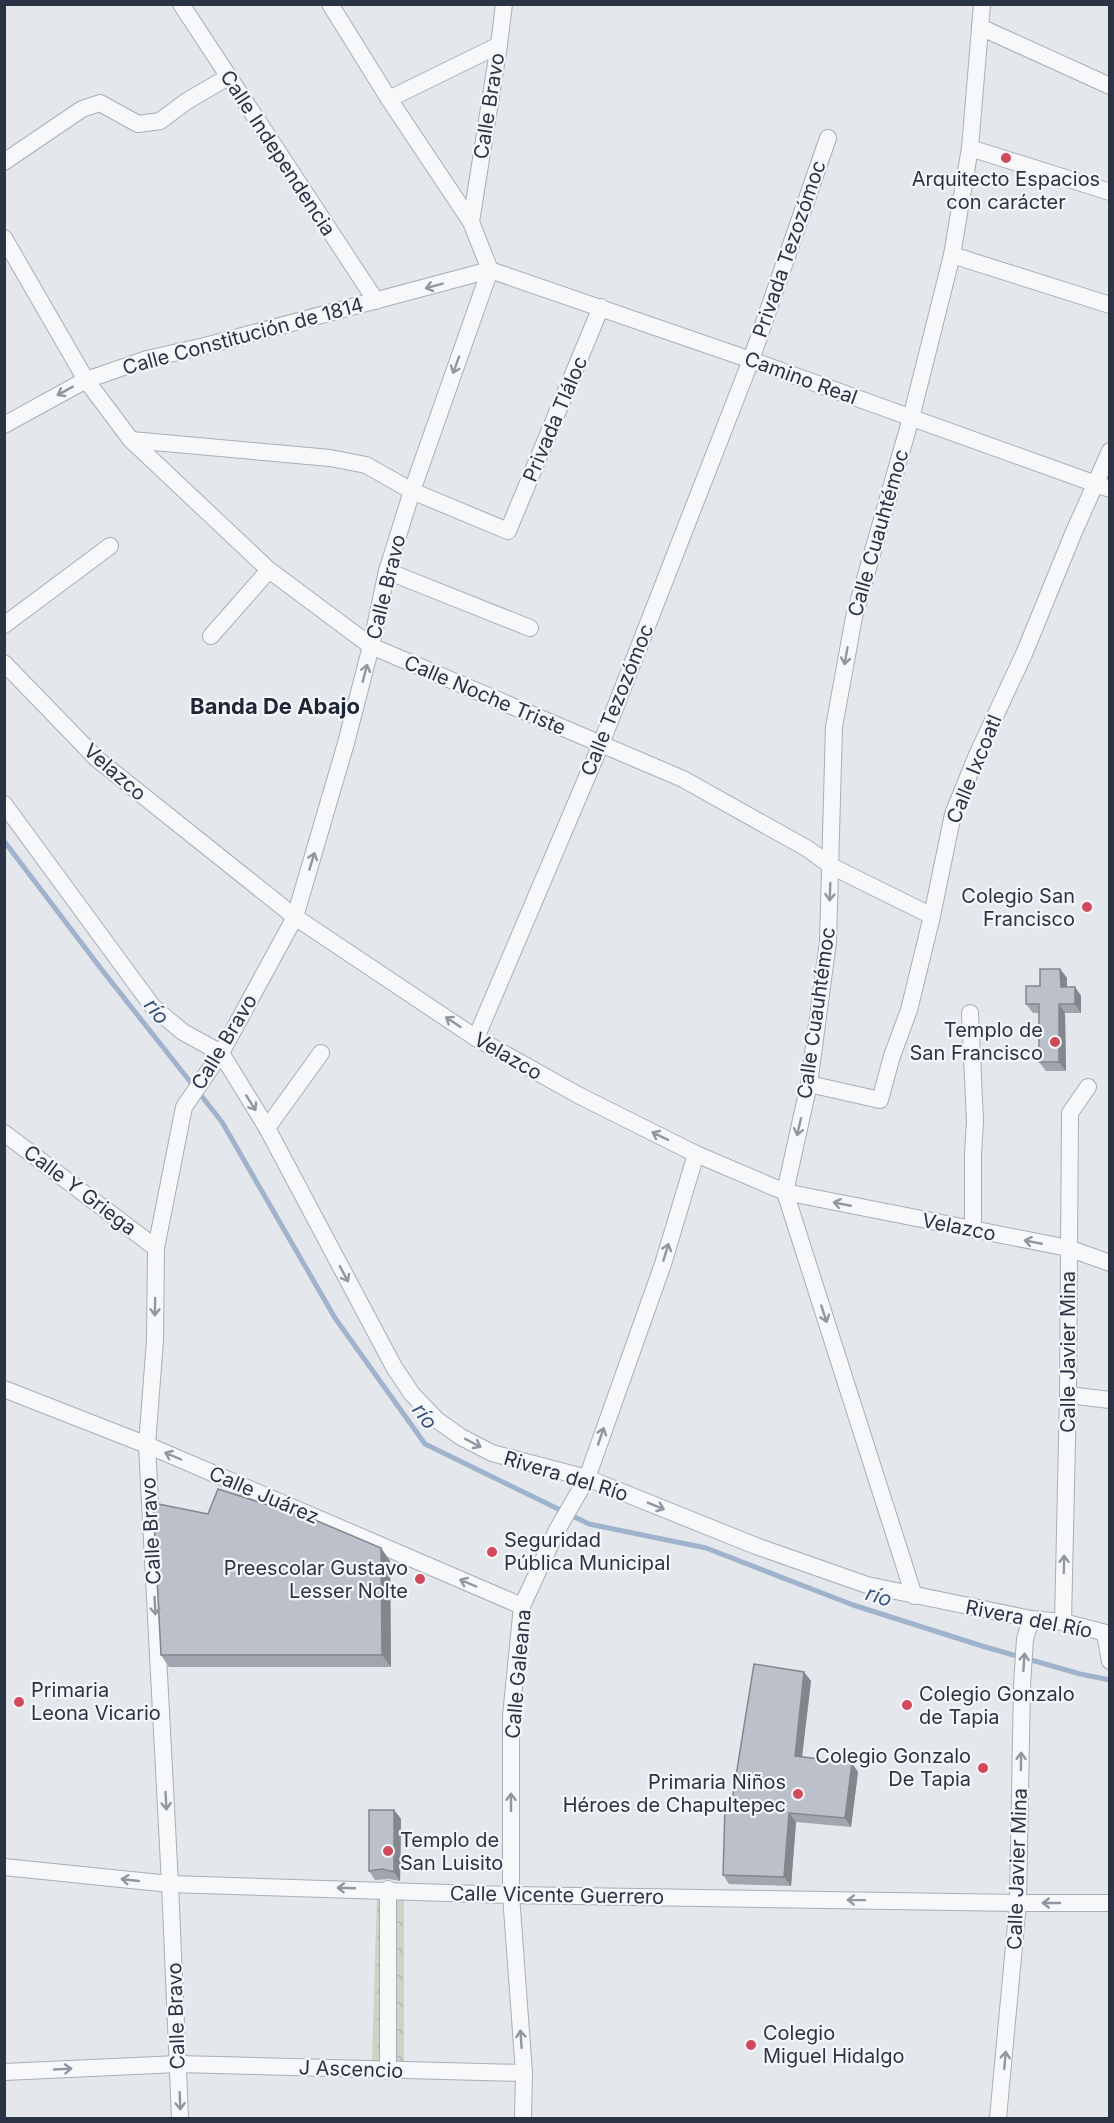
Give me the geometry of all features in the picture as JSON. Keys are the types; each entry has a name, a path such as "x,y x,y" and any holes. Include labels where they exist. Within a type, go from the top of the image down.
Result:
{"street":[{"name":"Calle Independencia","path":"181,4 376,301"},
{"path":"330,4 389,99 471,222 490,270"},
{"name":"Calle Bravo","path":"471,222 504,4"},
{"name":"Calle Cuauhtémoc","path":"785,1192 809,1084 828,942 834,727 854,617 911,418 952,255 970,148 982,4"},
{"path":"980,27 1110,86"},
{"path":"389,99 499,45"},
{"path":"4,162 91,106 100,103 138,124 160,120 228,77"},
{"name":"Privada Tezozómoc","path":"750,360 828,138"},
{"path":"970,148 1110,192"},
{"name":"Calle Noche Triste","path":"4,238 86,380 131,440 269,570 371,646 683,779 808,849 831,866 932,916"},
{"path":"952,255 1110,305"},
{"name":"Calle Bravo","path":"180,2118 147,1444 155,1340 156,1248 184,1107 218,1057 295,917 346,743 371,646 387,571 412,491 490,270"},
{"name":"Calle Constitución de 1814","path":"4,425 86,380 147,359 205,346 490,270"},
{"name":"Camino Real","path":"490,270 601,307 1102,487"},
{"name":"Privada Tláloc","path":"412,491 508,531 601,307"},
{"name":"Calle Tezozómoc","path":"476,1038 601,744 750,360"},
{"path":"131,440 330,458 366,465 412,491"},
{"name":"Calle Ixcoatl","path":"809,1084 880,1100 892,1056 909,1010 932,916 953,814 977,755 1102,487 1110,451"},
{"path":"4,625 110,546"},
{"path":"211,636 269,570"},
{"path":"387,571 530,628"},
{"name":"Velazco","path":"4,663 97,759 295,917 476,1038 580,1096 696,1154 785,1192 1068,1248 1110,1263"},
{"path":"4,804 153,1007 218,1057"},
{"path":"970,1013 975,1121 973,1230"},
{"path":"267,1128 321,1053"},
{"name":"Rivera del Río","path":"218,1057 267,1128 394,1367 418,1400 437,1420 461,1437 492,1453 867,1585 1031,1619 1063,1622 1107,1634"},
{"name":"Calle Javier Mina","path":"1063,1622 1068,1395 1070,1113 1088,1087"},
{"name":"Calle Y Griega","path":"4,1133 156,1248"},
{"name":"Calle Galeana","path":"523,2118 524,2073 511,1895 511,1716 522,1606 557,1530 584,1485 663,1264 696,1154"},
{"path":"785,1192 914,1596"},
{"name":"Calle Juárez","path":"4,1389 147,1444 522,1606"},
{"path":"1068,1395 1110,1400"},
{"name":"Calle Javier Mina","path":"998,2118 1018,1903 1022,1685 1025,1639 1031,1619"},
{"path":"1107,1634 1109,1658"},
{"name":"Calle Vicente Guerrero","path":"4,1867 170,1884 388,1889 511,1895 1110,1903"},
{"path":"388,1889 388,2071"},
{"name":"J Ascencio","path":"4,2072 178,2064 524,2073"}],"green space":[{"path":"377,1894 404,1895 404,2063 372,2061"}],"building":[{"name":"Templo de San Francisco","path":"1040,969 1060,969 1061,987 1075,987 1075,1004 1059,1004 1059,1062 1039,1062 1039,1004 1026,1004 1026,986 1040,986"},
{"path":"218,1489 315,1520 381,1548 382,1655 161,1655 153,1503 208,1514"},
{"name":"Primaria Niños Héroes de Chapultepec","path":"754,1664 804,1672 795,1756 852,1763 845,1818 789,1813 784,1877 723,1875 725,1807 731,1807"},
{"path":"369,1810 394,1810 394,1872 382,1869 369,1871"}],"waterway":[{"name":"río","path":"4,841 222,1122 335,1318 425,1444 589,1524 706,1548 853,1605 982,1646 1080,1674 1110,1680"}],"place":[{"name":"Arquitecto Espacios con carácter","path":"1006,158"},
{"name":"Colegio San Francisco","path":"1087,907"},
{"name":"Templo de San Francisco","path":"1055,1042"},
{"name":"Seguridad Pública Municipal","path":"492,1552"},
{"name":"Preescolar Gustavo Lesser Nolte","path":"420,1579"},
{"name":"Primaria Leona Vicario","path":"19,1702"},
{"name":"Colegio Gonzalo de Tapia","path":"907,1705"},
{"name":"Colegio Gonzalo De Tapia","path":"983,1768"},
{"name":"Primaria Niños Héroes de Chapultepec","path":"798,1794"},
{"name":"Templo de San Luisito","path":"388,1851"},
{"name":"Colegio Miguel Hidalgo","path":"751,2045"}],"district":[{"name":"Banda De Abajo","path":"275,706"}]}
